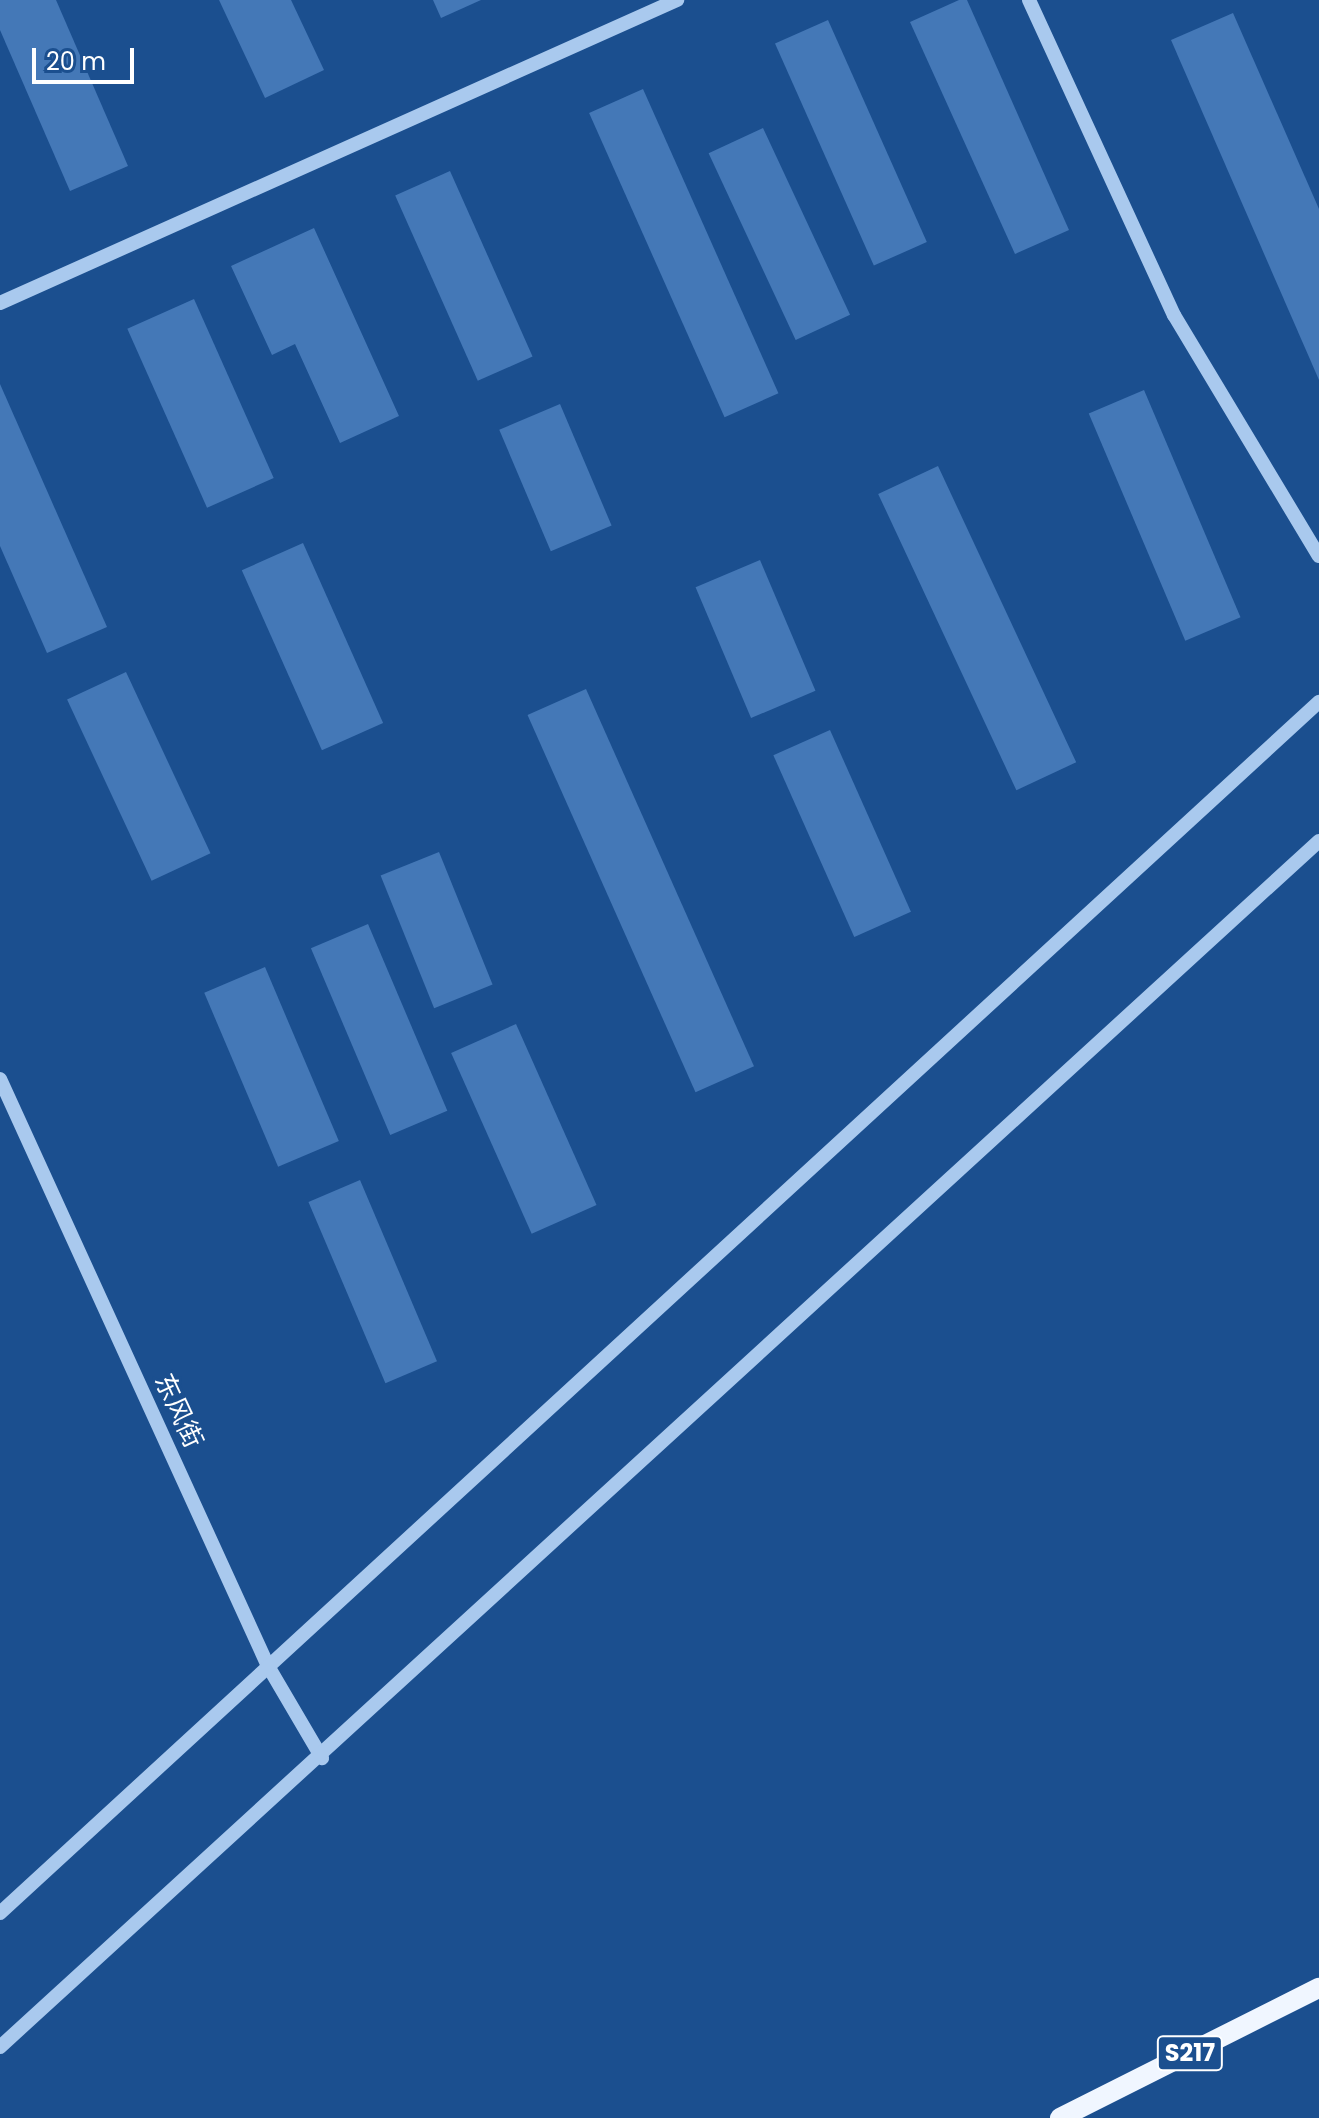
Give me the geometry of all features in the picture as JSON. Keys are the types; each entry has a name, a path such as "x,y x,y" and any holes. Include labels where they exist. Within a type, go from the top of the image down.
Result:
{"main road":[{"name":"S217","path":"1060,2118 1319,1988"}],"street":[{"path":"0,303 677,0"},
{"path":"1029,0 1174,315 1319,556"},
{"path":"0,1913 1319,702"},
{"path":"0,2047 322,1758 1319,841"},
{"name":"东风街","path":"0,1079 268,1666 322,1758"}],"building":[{"path":"0,0 56,0 128,166 70,191 0,30"},
{"path":"219,0 291,0 324,70 265,98"},
{"path":"433,0 481,0 441,18"},
{"path":"959,0 967,0 1069,230 1015,254 910,22"},
{"path":"1233,13 1319,209 1319,380 1171,40"},
{"path":"828,20 927,242 874,266 775,44"},
{"path":"643,89 778,393 725,417 589,113"},
{"path":"763,128 850,315 796,340 709,153"},
{"path":"450,171 533,356 478,381 395,195"},
{"path":"314,228 399,416 340,443 295,344 272,355 231,266"},
{"path":"194,299 274,478 207,508 127,329"},
{"path":"0,384 107,627 47,653 0,546"},
{"path":"1144,390 1241,617 1185,641 1089,413"},
{"path":"560,404 612,526 551,551 499,430"},
{"path":"938,466 1076,762 1016,790 878,494"},
{"path":"303,543 383,723 322,750 242,570"},
{"path":"760,560 815,691 751,718 696,587"},
{"path":"126,672 211,853 152,881 67,699"},
{"path":"586,689 754,1066 696,1092 528,715"},
{"path":"830,730 911,912 854,937 773,755"},
{"path":"439,852 493,985 434,1008 381,876"},
{"path":"368,924 447,1111 390,1135 311,948"},
{"path":"265,967 339,1141 278,1167 204,993"},
{"path":"516,1024 597,1205 532,1234 451,1053"},
{"path":"360,1180 437,1361 385,1383 308,1202"}]}
